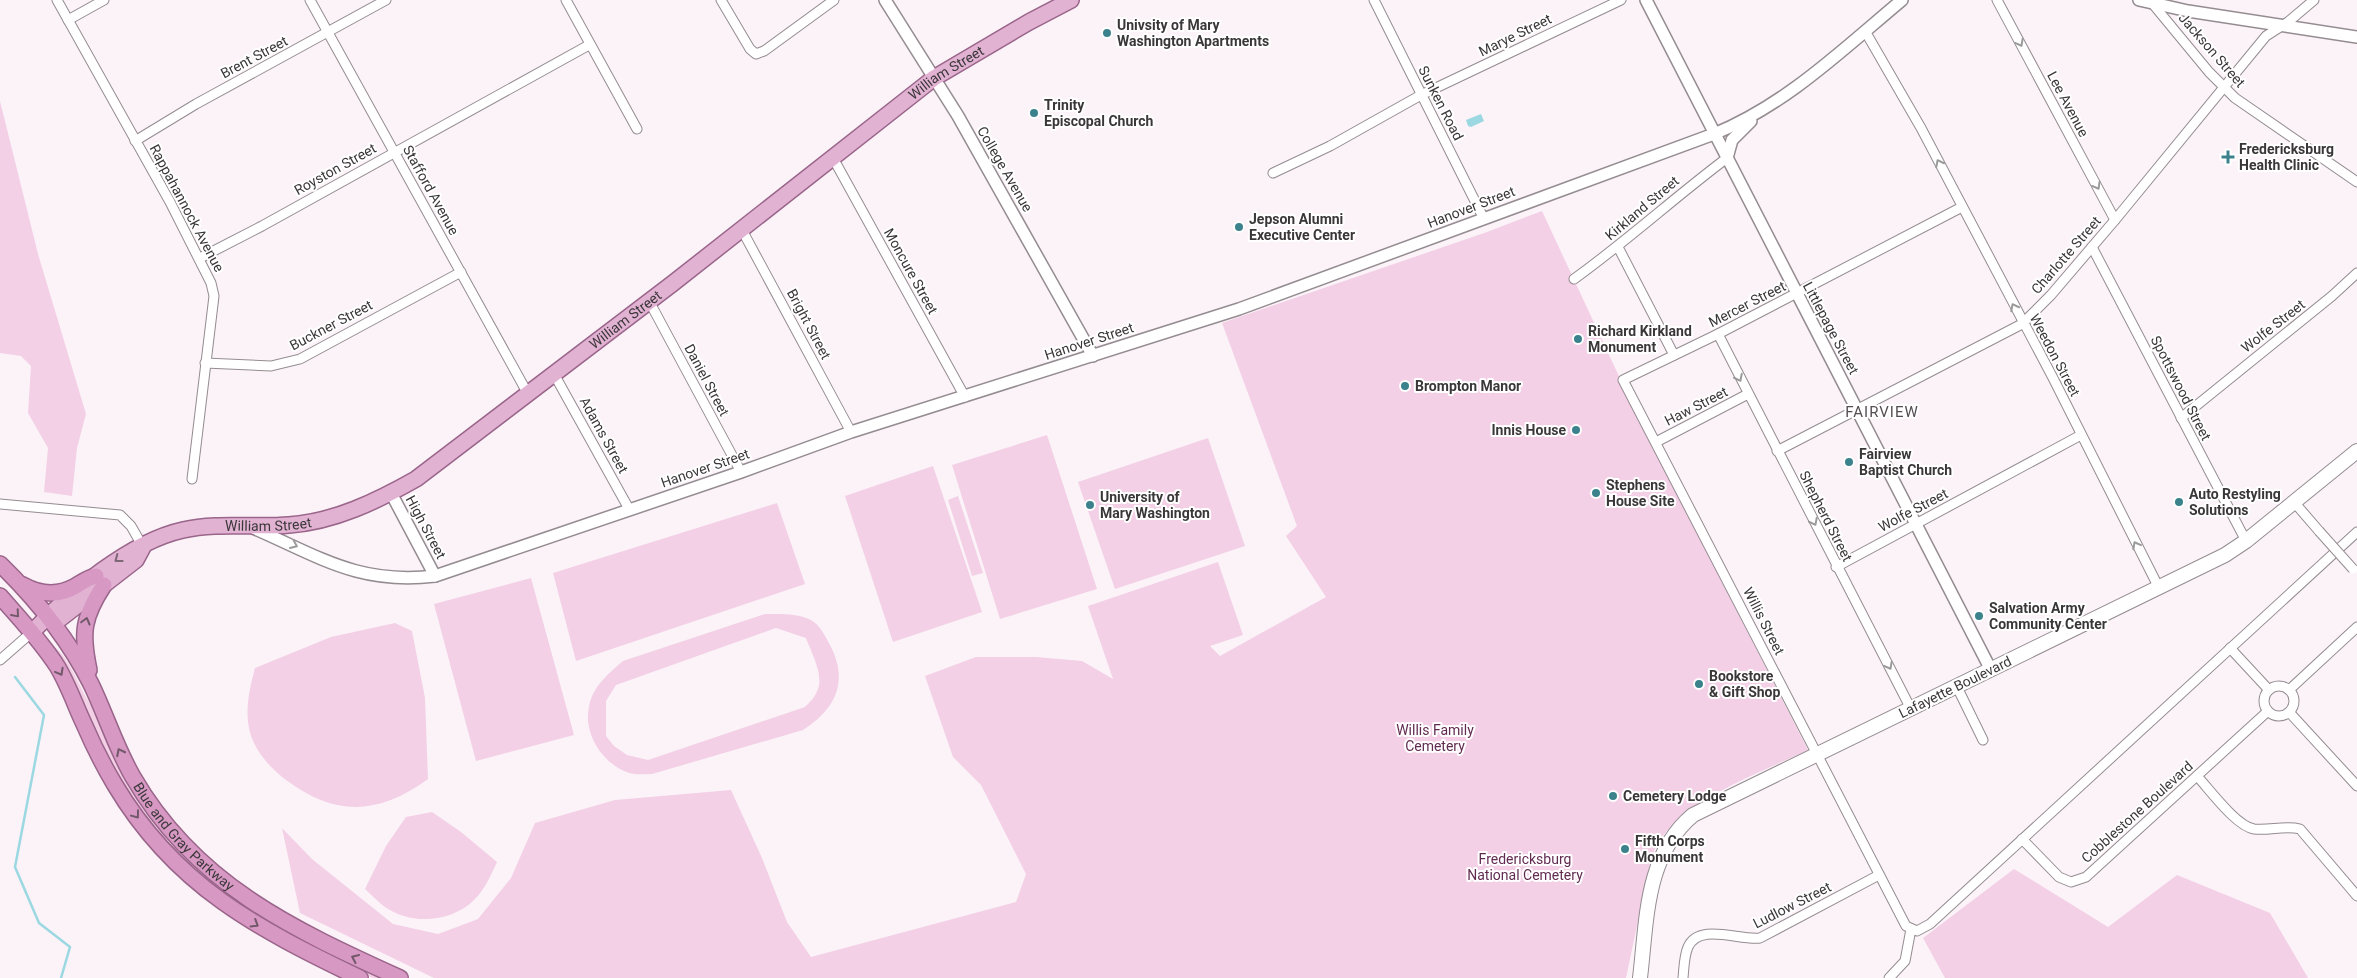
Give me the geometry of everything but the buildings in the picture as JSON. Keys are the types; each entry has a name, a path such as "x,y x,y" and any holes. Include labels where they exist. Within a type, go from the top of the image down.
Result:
{"highway":[{"path":"0,564 50,620"},
{"path":"17,582 36,591 55,594 71,588 90,577 100,581 84,630 84,649 92,686"},
{"path":"0,596 32,632"},
{"name":"Blue and Gray Parkway","path":"50,620 74,654 92,686 116,746 146,799 184,846 233,890 289,925 333,948 400,978"},
{"name":"Blue and Gray Parkway","path":"32,632 57,666 99,758 116,787 160,845 184,871 219,899 272,934 360,978"}],"main road":[{"name":"William Street","path":"32,632 100,581 136,560 143,547 164,536 202,526 290,525 352,510 391,493 441,461 742,230 934,78 1029,22 1071,0"},
{"name":"Lafayette Boulevard","path":"1640,978 1650,902 1658,864 1672,836 1693,816 2225,555 2246,542 2357,451"}],"street":[{"name":"Rappahannock Avenue","path":"57,0 200,258 211,283 214,296 192,479"},
{"path":"68,20 104,0"},
{"name":"Stafford Avenue","path":"310,0 528,394"},
{"name":"Brent Street","path":"135,140 196,104 386,0"},
{"path":"566,0 637,130"},
{"path":"722,0 753,52 759,53 834,0"},
{"name":"College Avenue","path":"886,0 958,116 1093,356"},
{"name":"Sunken Road","path":"1374,0 1484,219"},
{"name":"Marye Street","path":"1273,173 1330,146 1422,95 1621,0"},
{"name":"Littlepage Street","path":"1646,0 1991,670"},
{"name":"Hanover Street","path":"249,526 334,565 359,573 397,578 435,576 741,472 852,432 1261,301 1714,134 1745,121 1792,91 1902,0"},
{"name":"Lee Avenue","path":"1997,0 2115,220"},
{"path":"2139,0 2357,38"},
{"name":"Charlotte Street","path":"1777,451 2022,324 2115,220 2266,36 2314,0"},
{"name":"Jackson Street","path":"2151,2 2224,88 2266,121 2357,182"},
{"name":"Weedon Street","path":"1865,31 1921,128 2159,588"},
{"name":"Royston Street","path":"200,258 589,45"},
{"path":"1727,158 1732,140 1761,112"},
{"name":"Moncure Street","path":"833,158 965,397"},
{"name":"Kirkland Street","path":"1574,279 1618,247 1689,186 1727,158"},
{"name":"Mercer Street","path":"1623,380 1718,334 1962,207"},
{"name":"Bright Street","path":"742,230 852,432"},
{"path":"1618,247 1674,355"},
{"name":"Spottswood Street","path":"2092,247 2246,542"},
{"name":"Buckner Street","path":"205,363 271,366 300,359 461,272"},
{"name":"Wolfe Street","path":"2181,418 2326,301 2357,273"},
{"name":"Daniel Street","path":"649,301 741,472"},
{"name":"Shepherd Street","path":"1718,334 1836,567 1912,709"},
{"name":"Adams Street","path":"554,374 629,510"},
{"name":"Willis Street","path":"1623,380 1818,754 1901,919 1911,930"},
{"name":"Haw Street","path":"1656,442 1748,394"},
{"name":"Wolfe Street","path":"1836,567 2081,435"},
{"name":"High Street","path":"391,493 435,576"},
{"path":"2294,502 2355,571"},
{"path":"0,504 120,515 129,523 143,547"},
{"path":"1889,978 1905,961 1911,930 1916,931 1930,924 2357,532"},
{"path":"2289,690 2357,627"},
{"path":"0,660 32,632"},
{"path":"2230,648 2269,690"},
{"path":"2281,686 2289,690 2294,698 2289,712 2276,716 2268,711 2264,703 2269,690 2281,686"},
{"path":"1957,687 1983,740"},
{"name":"Cobblestone Boulevard","path":"2022,838 2059,877 2071,882 2086,877 2268,711"},
{"path":"2289,712 2357,786"},
{"path":"2197,776 2243,826 2255,829 2300,828 2357,896"},
{"name":"Ludlow Street","path":"1682,978 1687,949 1696,938 1714,934 1751,939 1760,938 1879,875"}],"green space":[{"path":"0,101 38,254 86,414 77,448 72,496 44,492 48,448 28,413 31,366 21,356 0,353"},
{"path":"1542,211 1644,430 1808,750 1721,791 1680,818 1664,834 1654,851 1650,865 1626,978 434,978 300,913 282,828 312,859 393,924 438,934 478,919 511,878 535,823 615,800 731,790 762,858 787,922 811,957 1016,902 1026,874 981,785 953,757 925,676 976,657 1036,657 1082,661 1113,679 1088,606 1218,562 1243,635 1210,646 1220,656 1326,597 1286,536 1297,526 1222,323 1487,232"},
{"path":"1047,435 1097,589 1000,619 952,465"},
{"path":"1208,438 1245,546 1115,589 1078,482"},
{"path":"933,466 982,612 893,642 845,496"},
{"path":"958,496 983,573 972,576 948,500"},
{"path":"777,503 805,584 576,661 553,573"},
{"path":"531,578 574,735 476,761 434,604"},
{"path":"765,614 789,614 811,620 820,628 836,658 839,682 836,693 824,713 803,730 652,774 635,774 620,769 603,755 592,737 589,727 589,707 597,687 623,661","holes":["776,628 806,638 816,664 819,685 816,693 805,707 648,760 627,755 614,746 606,736 606,701 616,685"]},
{"path":"395,623 412,631 425,698 428,779 392,800 374,805 357,807 322,801 304,792 280,775 263,757 254,743 249,728 248,705 255,668 331,637"},
{"path":"51,644 59,651 71,668 91,706 98,714 177,846 388,978 372,978 276,932 198,877 143,817 117,779"},
{"path":"432,812 461,832 497,862 482,891 466,907 444,917 420,919 407,917 385,907 365,889 386,846 406,817"},
{"path":"2014,869 2108,927 2177,875 2270,913 2308,978 1945,978 1923,938"}],"water":[{"path":"1481,114 1484,121 1471,127 1468,126 1466,120"}],"waterway":[{"path":"15,677 44,715 15,867 39,923 70,947 61,978"}],"place":[{"name":"Univsity of Mary Washington Apartments","path":"1107,33"},
{"name":"Trinity Episcopal Church","path":"1034,113"},
{"name":"Fredericksburg Health Clinic","path":"2228,157"},
{"name":"Jepson Alumni Executive Center","path":"1239,227"},
{"name":"Richard Kirkland Monument","path":"1578,339"},
{"name":"Brompton Manor","path":"1405,386"},
{"name":"Innis House","path":"1576,430"},
{"name":"Fairview Baptist Church","path":"1849,462"},
{"name":"Stephens House Site","path":"1596,493"},
{"name":"Auto Restyling Solutions","path":"2179,502"},
{"name":"University of Mary Washington","path":"1090,505"},
{"name":"Salvation Army Community Center","path":"1979,616"},
{"name":"Bookstore & Gift Shop","path":"1699,684"},
{"name":"Cemetery Lodge","path":"1613,796"},
{"name":"Fifth Corps Monument","path":"1625,849"}],"district":[{"name":"FAIRVIEW","path":"1882,412"}],"park label":[{"name":"Willis Family Cemetery","path":"1435,738"},
{"name":"Fredericksburg National Cemetery","path":"1525,868"}]}
